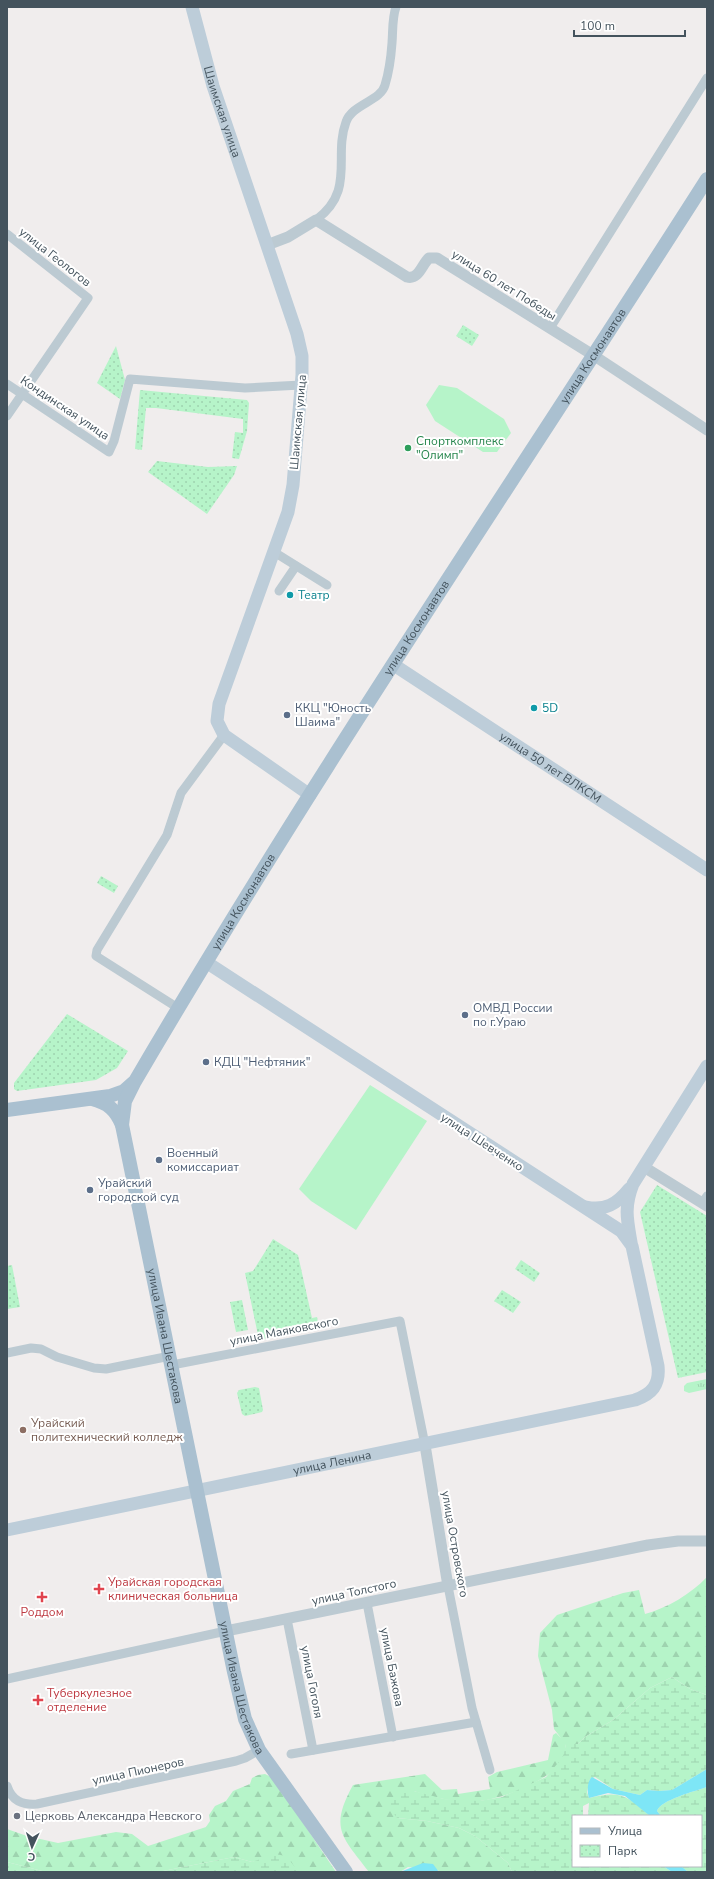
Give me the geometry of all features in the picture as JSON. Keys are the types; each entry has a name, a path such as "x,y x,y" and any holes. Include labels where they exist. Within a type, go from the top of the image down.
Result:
{"main road":[{"name":"Шаимская улица","path":"192,7 213,86 300,345 303,367 290,504 219,704 217,721 224,736"},
{"name":"улица Космонавтов","path":"122,1125 125,1101 134,1083 206,962 310,795 707,179"},
{"name":"улица 50 лет ВЛКСМ","path":"394,664 707,870"},
{"path":"224,736 310,795"},
{"name":"улица Шевченко","path":"206,962 621,1232 632,1246 658,1366 659,1375 654,1389"},
{"path":"584,1207 599,1209 612,1206 633,1184 707,1066"},
{"path":"7,1110 92,1099 117,1094 134,1083"},
{"path":"92,1099 104,1103 113,1109 122,1125"},
{"name":"улица Ивана Шестакова","path":"122,1125 226,1632 249,1729 259,1750 346,1872"},
{"path":"632,1246 626,1211 627,1200 633,1184"},
{"name":"улица Ленина","path":"7,1530 198,1492 635,1400 650,1393 654,1389"}],"street":[{"path":"267,245 288,237 316,220 332,204 339,187 344,131 347,118 352,112 382,92 385,86 390,64 396,7"},
{"path":"550,328 707,78"},
{"name":"улица 60 лет Победы","path":"316,220 411,278 416,276 429,258 437,258 593,355 707,430"},
{"name":"улица Геологов","path":"7,234 88,298 22,393"},
{"name":"Кондинская улица","path":"7,384 109,452 114,441 130,379 245,388 302,385"},
{"path":"7,416 22,393"},
{"path":"274,552 327,585"},
{"path":"279,591 296,566"},
{"path":"178,1008 96,956 97,950 167,835 181,793 224,736"},
{"path":"644,1167 705,1201"},
{"name":"улица Маяковского","path":"7,1353 34,1348 41,1349 57,1357 94,1368 106,1369 171,1361 400,1321"},
{"name":"улица Островского","path":"400,1321 425,1445 448,1586 467,1685 490,1770"},
{"name":"улица Толстого","path":"7,1679 367,1602 662,1542 707,1541"},
{"name":"улица Бажова","path":"367,1602 393,1737"},
{"name":"улица Гоголя","path":"287,1619 313,1750"},
{"path":"291,1754 476,1722"},
{"name":"улица Пионеров","path":"7,1786 10,1794 19,1802 37,1804 137,1784 236,1761 259,1750"}],"green space":[{"path":"463,325 479,335 472,346 456,336"},
{"path":"116,346 125,380 120,399 97,383"},
{"path":"439,385 457,388 504,419 511,433 497,452 483,452 435,421 426,405"},
{"path":"140,390 247,400 249,403 247,431 239,459 232,458 235,432 243,433 243,419 156,408 146,408 142,450 135,449"},
{"path":"157,461 208,467 237,466 234,475 207,514 148,472"},
{"path":"101,876 118,886 114,893 97,883"},
{"path":"67,1014 128,1051 117,1068 96,1080 17,1091 14,1089 14,1083"},
{"path":"370,1085 427,1121 356,1230 311,1201 299,1189"},
{"path":"657,1185 707,1216 707,1372 678,1378 640,1212"},
{"path":"273,1239 298,1255 312,1318 317,1317 319,1327 259,1340 245,1273 253,1271"},
{"path":"521,1260 540,1273 534,1282 515,1269"},
{"path":"12,1265 20,1307 7,1309 7,1266"},
{"path":"502,1290 521,1302 513,1313 494,1301"},
{"path":"242,1300 248,1330 236,1332 230,1302"},
{"path":"707,1379 707,1389 689,1393 684,1391 684,1386 687,1383"},
{"path":"255,1387 259,1388 263,1410 262,1412 245,1416 242,1414 237,1393 239,1390"},
{"path":"707,1577 707,1695 690,1689 672,1677 650,1688 613,1720 585,1737 578,1744 566,1744 564,1756 559,1765 540,1780 515,1792 480,1801 446,1799 414,1791 397,1818 427,1821 459,1828 475,1836 508,1863 512,1872 439,1872 438,1870 408,1867 400,1872 369,1872 346,1840 342,1832 340,1822 346,1800 353,1785 425,1774 442,1790 457,1789 458,1794 490,1789 488,1777 497,1772 548,1760 553,1735 556,1733 561,1738 554,1729 552,1710 538,1656 540,1633 557,1615 623,1593 639,1590 645,1614 670,1604 686,1595"},
{"path":"672,1677 690,1689 707,1695 707,1769 672,1790 647,1790 640,1795 613,1789 595,1777 590,1779 587,1792 589,1798 608,1794 622,1796 635,1803 649,1815 588,1815 589,1803 583,1806 583,1815 572,1815 572,1867 664,1867 672,1872 512,1872 508,1863 475,1836 459,1828 427,1821 397,1818 390,1808 390,1800 400,1791 414,1791 444,1799 479,1801 502,1797 546,1777 563,1757 566,1744 578,1744 585,1737 613,1720 650,1688"},
{"path":"265,1774 273,1778 336,1872 267,1872 257,1861 252,1862 234,1857 158,1872 46,1872 7,1862 7,1829 27,1836 58,1843 116,1832 132,1834 148,1846 206,1827 210,1821 209,1815 215,1806 226,1801 233,1791 250,1784 252,1778"},
{"path":"707,1787 707,1872 688,1872 682,1867 702,1867 702,1815 660,1815 657,1811 665,1803 687,1793"},
{"path":"275,1854 286,1856 299,1872 158,1872 234,1857 252,1862"},
{"path":"7,1862 46,1872 7,1872"}],"water":[{"path":"707,1769 707,1787 679,1796 665,1803 657,1811 660,1815 649,1815 625,1796 608,1793 589,1798 588,1784 592,1777 613,1789 640,1795 647,1790 672,1790"},
{"path":"423,1863 433,1864 439,1872 400,1872"},
{"path":"664,1867 682,1867 688,1872 672,1872"}],"place":[{"name":"Спорткомплекс \"Олимп\"","path":"408,448"},
{"name":"Театр","path":"290,595"},
{"name":"5D","path":"534,708"},
{"name":"ККЦ \"Юность Шаима\"","path":"287,715"},
{"name":"ОМВД России по г.Ураю","path":"465,1015"},
{"name":"КДЦ \"Нефтяник\"","path":"206,1062"},
{"name":"Военный комиссариат","path":"159,1160"},
{"name":"Урайский городской суд","path":"90,1190"},
{"name":"Урайский политехнический колледж","path":"23,1430"},
{"name":"Урайская городская клиническая больница","path":"99,1589"},
{"name":"Роддом","path":"42,1597"},
{"name":"Туберкулезное отделение","path":"38,1700"},
{"name":"Церковь Александра Невского","path":"17,1816"}]}
